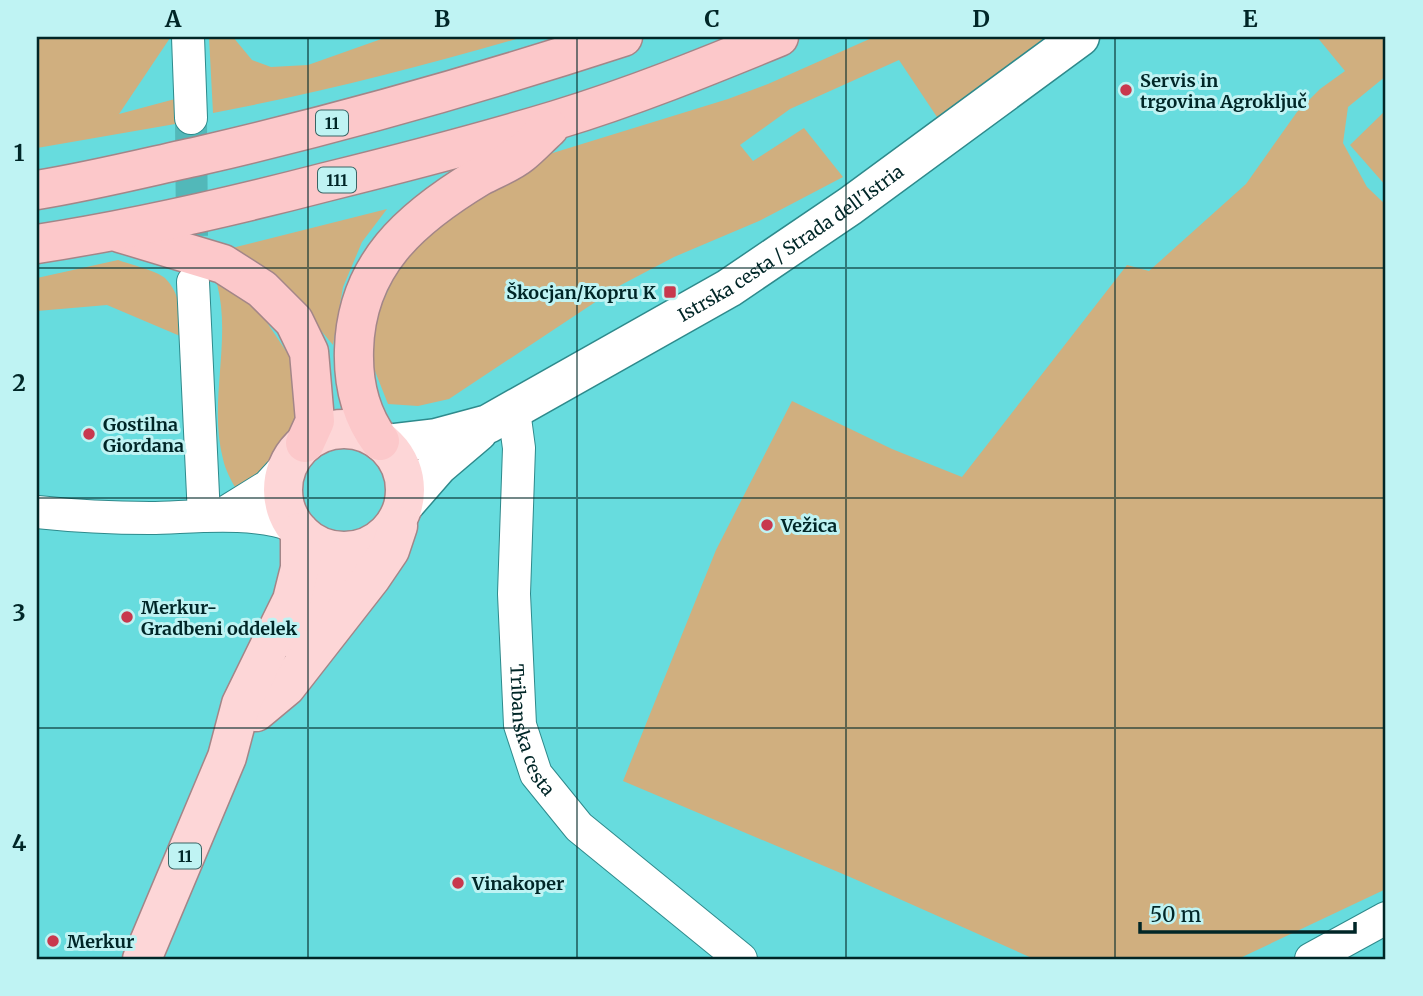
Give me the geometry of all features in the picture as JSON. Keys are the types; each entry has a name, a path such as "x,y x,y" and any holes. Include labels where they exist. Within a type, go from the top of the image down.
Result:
{"highway":[{"name":"11","path":"37,190 75,184 295,133 530,67 623,37"},
{"path":"383,442 370,427 358,396 354,370 355,322 366,290 383,257 402,233 430,209 519,155 558,119 704,68 779,37"},
{"name":"111","path":"37,244 114,232 263,198 409,162 558,119"},
{"path":"114,232 223,264 262,289 293,321 309,352 315,421 298,453"}],"main road":[{"path":"256,712 286,687 371,578 396,537 406,492 401,467 383,442 368,434 343,429 318,435 298,453"},
{"name":"11","path":"142,959 227,757 241,704 292,600 300,568 297,529 283,497 284,479 298,453"},
{"path":"297,529 318,545 333,550 351,551 376,543 393,527 401,511"},
{"name":"11","path":"227,757 256,712 334,575 351,551"}],"street":[{"path":"188,37 191,118"},
{"name":"Istrska cesta / Strada dell'Istria","path":"501,418 729,288 850,206 1080,37"},
{"path":"193,282 212,516"},
{"path":"383,442 436,438 501,418"},
{"path":"401,511 438,466 501,418"},
{"name":"Tribanska cesta","path":"501,418 519,447 514,594 520,725 537,774 579,827 741,959"},
{"path":"212,516 268,486 298,453"},
{"path":"37,512 97,518 212,516 272,520 297,529"},
{"path":"1311,959 1386,918"}],"shaded area":[{"path":"37,37 170,38 119,114 175,99 181,123 37,148"},
{"path":"209,37 233,37 252,60 271,67 308,65 387,37 523,37 369,79 213,113"},
{"path":"874,37 1052,37 939,120 899,60 790,109 740,145 753,161 804,128 843,177 759,221 674,257 621,285 449,399 418,406 388,404 371,361 373,324 409,244 530,160 728,99"},
{"path":"1317,37 1386,37 1386,76 1348,107 1343,143 1367,187 1386,205 1386,889 1238,959 1034,959 850,877 623,781 716,550 792,401 892,449 962,477 1127,265 1149,271 1246,184 1297,112 1320,89 1345,71"},
{"path":"1386,110 1386,186 1350,145"},
{"path":"387,209 362,242 343,287 333,345 303,309 228,249"},
{"path":"118,260 156,273 170,284 179,305 180,336 107,305 37,311 37,278"},
{"path":"217,284 258,309 290,357 300,411 284,441 257,475 236,489 225,467 219,437 218,393 222,327"}],"tunnel":[{"path":"191,118 192,236"}],"place":[{"name":"Servis in trgovina Agroključ","path":"1126,90"},
{"name":"Škocjan/Kopru K","path":"670,292"},
{"name":"Gostilna Giordana","path":"89,434"},
{"name":"Vežica","path":"767,525"},
{"name":"Merkur- Gradbeni oddelek","path":"127,617"},
{"name":"Vinakoper","path":"458,883"},
{"name":"Merkur","path":"53,941"}]}
